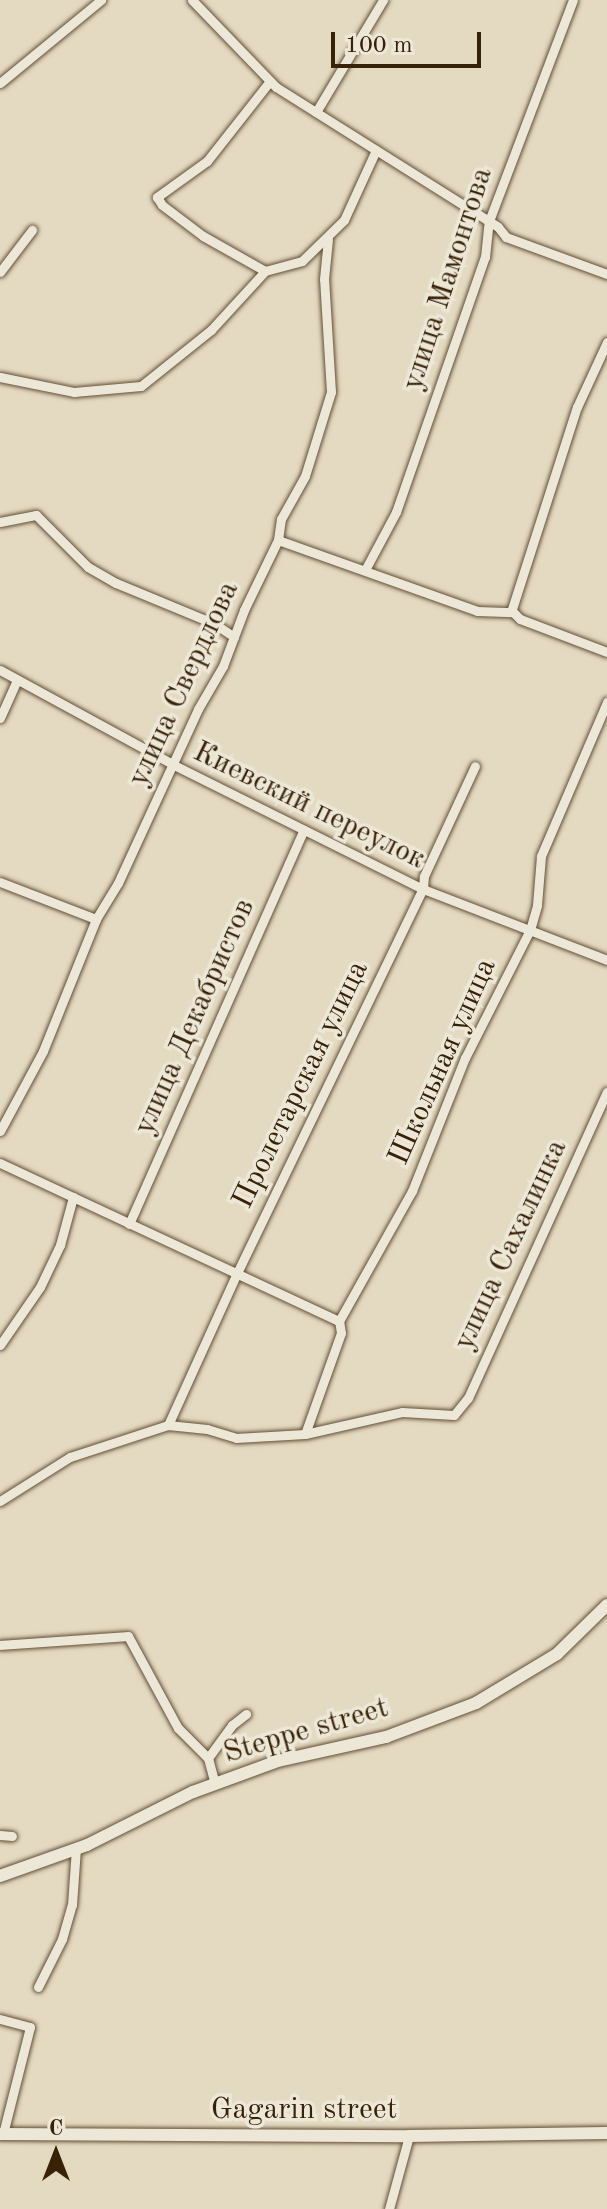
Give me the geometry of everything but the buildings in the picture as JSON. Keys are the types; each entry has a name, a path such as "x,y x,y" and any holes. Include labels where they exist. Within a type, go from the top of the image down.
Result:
{"main road":[{"name":"Steppe street","path":"0,1876 76,1848 215,1784 278,1761 386,1737 476,1703 557,1654 607,1605"},
{"name":"Gagarin street","path":"2,2134 409,2136 607,2133"}],"street":[{"path":"0,83 101,0"},
{"path":"192,0 270,81 316,112 489,221 506,237 607,274"},
{"path":"316,112 383,0"},
{"name":"улица Мамонтова","path":"365,570 396,512 485,257 489,221 573,0"},
{"path":"265,271 203,236 162,205 157,197 207,161 270,81"},
{"path":"0,377 74,392 141,386 211,330 265,271 302,261 328,239 344,220 376,150"},
{"path":"0,272 32,230"},
{"name":"улица Свердлова","path":"0,1131 43,1051 96,919 118,883 174,765 278,540 281,519 305,476 331,392 324,279 328,239"},
{"path":"511,612 577,407 607,342"},
{"path":"0,522 36,515 88,567 116,583 215,624 234,637"},
{"path":"278,540 477,611 511,612 520,619 607,652"},
{"name":"Киевский переулок","path":"0,670 174,765 423,889 607,960"},
{"path":"0,718 17,680"},
{"name":"Школьная улица","path":"305,1434 341,1333 339,1321 412,1191 465,1058 530,930 537,905 541,856 607,702"},
{"name":"Пролетарская улица","path":"168,1425 237,1273 423,889 424,876 475,766"},
{"name":"улица Декабристов","path":"129,1224 304,830"},
{"path":"0,882 96,919"},
{"name":"улица Сахалинка","path":"305,1434 402,1412 454,1415 468,1398 607,1092"},
{"path":"0,1163 339,1321"},
{"path":"0,1345 40,1287 60,1245 73,1197"},
{"path":"1,1498 70,1457 168,1425 207,1429 236,1438 305,1434"},
{"path":"0,1645 128,1636 178,1728 208,1758 215,1784"},
{"path":"208,1758 232,1725 246,1714"},
{"path":"0,1835 12,1836"},
{"path":"38,1987 62,1939 72,1905 76,1848"},
{"path":"0,2019 30,2027 2,2134"},
{"path":"389,2209 409,2136"}]}
